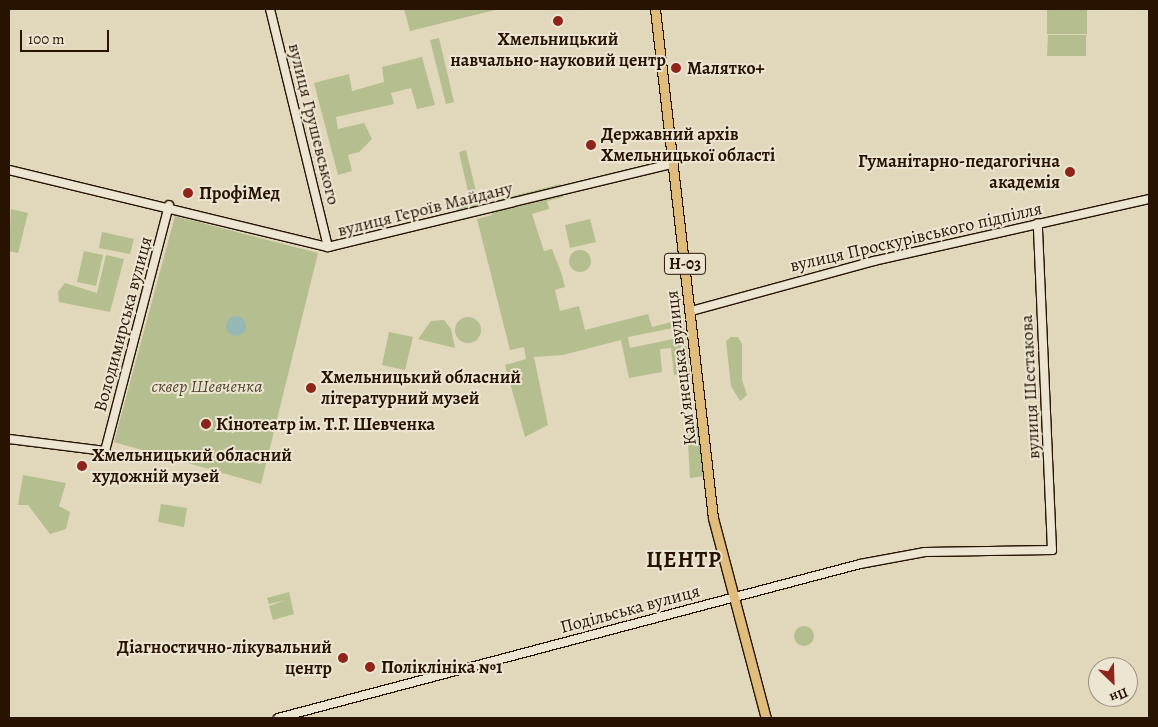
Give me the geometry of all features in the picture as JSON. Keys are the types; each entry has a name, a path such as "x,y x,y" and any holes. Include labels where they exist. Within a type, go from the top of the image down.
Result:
{"main road":[{"name":"Камʼянецька вулиця","path":"655,9 691,311 713,518 766,718"}],"street":[{"name":"вулиця Грушевського","path":"270,9 328,247"},
{"name":"вулиця Героїв Майдану","path":"9,170 169,205 328,247 672,164"},
{"name":"вулиця Проскурівського підпілля","path":"691,311 874,260 1149,199"},
{"name":"Володимирська вулиця","path":"9,439 105,451 169,205"},
{"name":"вулиця Шестакова","path":"1038,223 1052,550"},
{"name":"Подільська вулиця","path":"278,718 860,564 925,552 1052,550"}],"green space":[{"path":"404,9 499,9 410,31"},
{"path":"1047,10 1087,10 1087,34 1047,34"},
{"path":"1048,35 1086,35 1086,56 1047,56"},
{"path":"439,38 454,102 446,104 430,40"},
{"path":"422,57 435,105 417,109 411,88 391,93 394,104 336,117 338,129 364,123 372,139 359,152 348,155 352,171 338,175 314,83 349,74 352,91 384,82 382,67"},
{"path":"466,150 479,204 459,214 455,199 469,196 459,152"},
{"path":"560,184 563,197 547,201 549,209 532,214 544,251 552,249 562,275 565,287 555,290 560,311 579,306 585,330 648,314 652,327 683,319 690,373 674,375 671,348 660,349 662,372 629,378 621,340 563,355 534,357 548,425 525,437 505,365 526,359 524,347 510,350 477,219 492,215 490,202","holes":["673,328 678,338 630,348 628,337"]},
{"path":"11,209 28,213 18,253 9,251"},
{"name":"сквер Шевченка","path":"175,216 318,253 261,484 114,442"},
{"path":"590,219 596,242 570,248 565,225"},
{"path":"102,232 134,239 130,254 99,248"},
{"path":"580,250 590,257 591,261 584,271 580,272 570,265 569,261 576,251"},
{"path":"84,251 103,255 96,286 77,282"},
{"path":"106,255 124,259 110,312 59,302 58,292 65,283 97,293"},
{"path":"468,317 477,321 481,330 477,339 468,343 459,339 455,330 459,321"},
{"path":"444,320 451,329 455,348 418,339 431,321"},
{"path":"389,332 413,337 405,370 382,365"},
{"path":"731,337 738,337 742,344 742,380 747,395 740,401 731,386 726,341"},
{"path":"700,423 704,476 690,478 687,424"},
{"path":"23,475 66,483 59,506 70,512 66,529 50,534 28,505 18,505"},
{"path":"161,504 187,508 184,527 158,522"},
{"path":"289,592 294,614 273,620 269,606 286,600 269,604 267,598"},
{"path":"804,626 811,629 814,636 811,643 804,646 797,643 794,636 797,629"}],"water":[{"path":"236,316 243,319 246,326 243,333 236,336 229,333 226,326 229,319"}],"place":[{"name":"Хмельницький навчально-науковий центр","path":"558,21"},
{"name":"Малятко+","path":"676,68"},
{"name":"Державний архів Хмельницької області","path":"591,145"},
{"name":"Гуманітарно-педагогічна академія","path":"1070,172"},
{"name":"ПрофіМед","path":"188,193"},
{"name":"Хмельницький обласний літературний музей","path":"311,388"},
{"name":"Кінотеатр ім. Т.Г. Шевченка","path":"206,424"},
{"name":"Хмельницький обласний художній музей","path":"82,466"},
{"name":"Діагностично-лікувальний центр","path":"343,658"},
{"name":"Поліклініка №1","path":"370,667"}],"district":[{"name":"ЦЕНТР","path":"684,561"}]}
